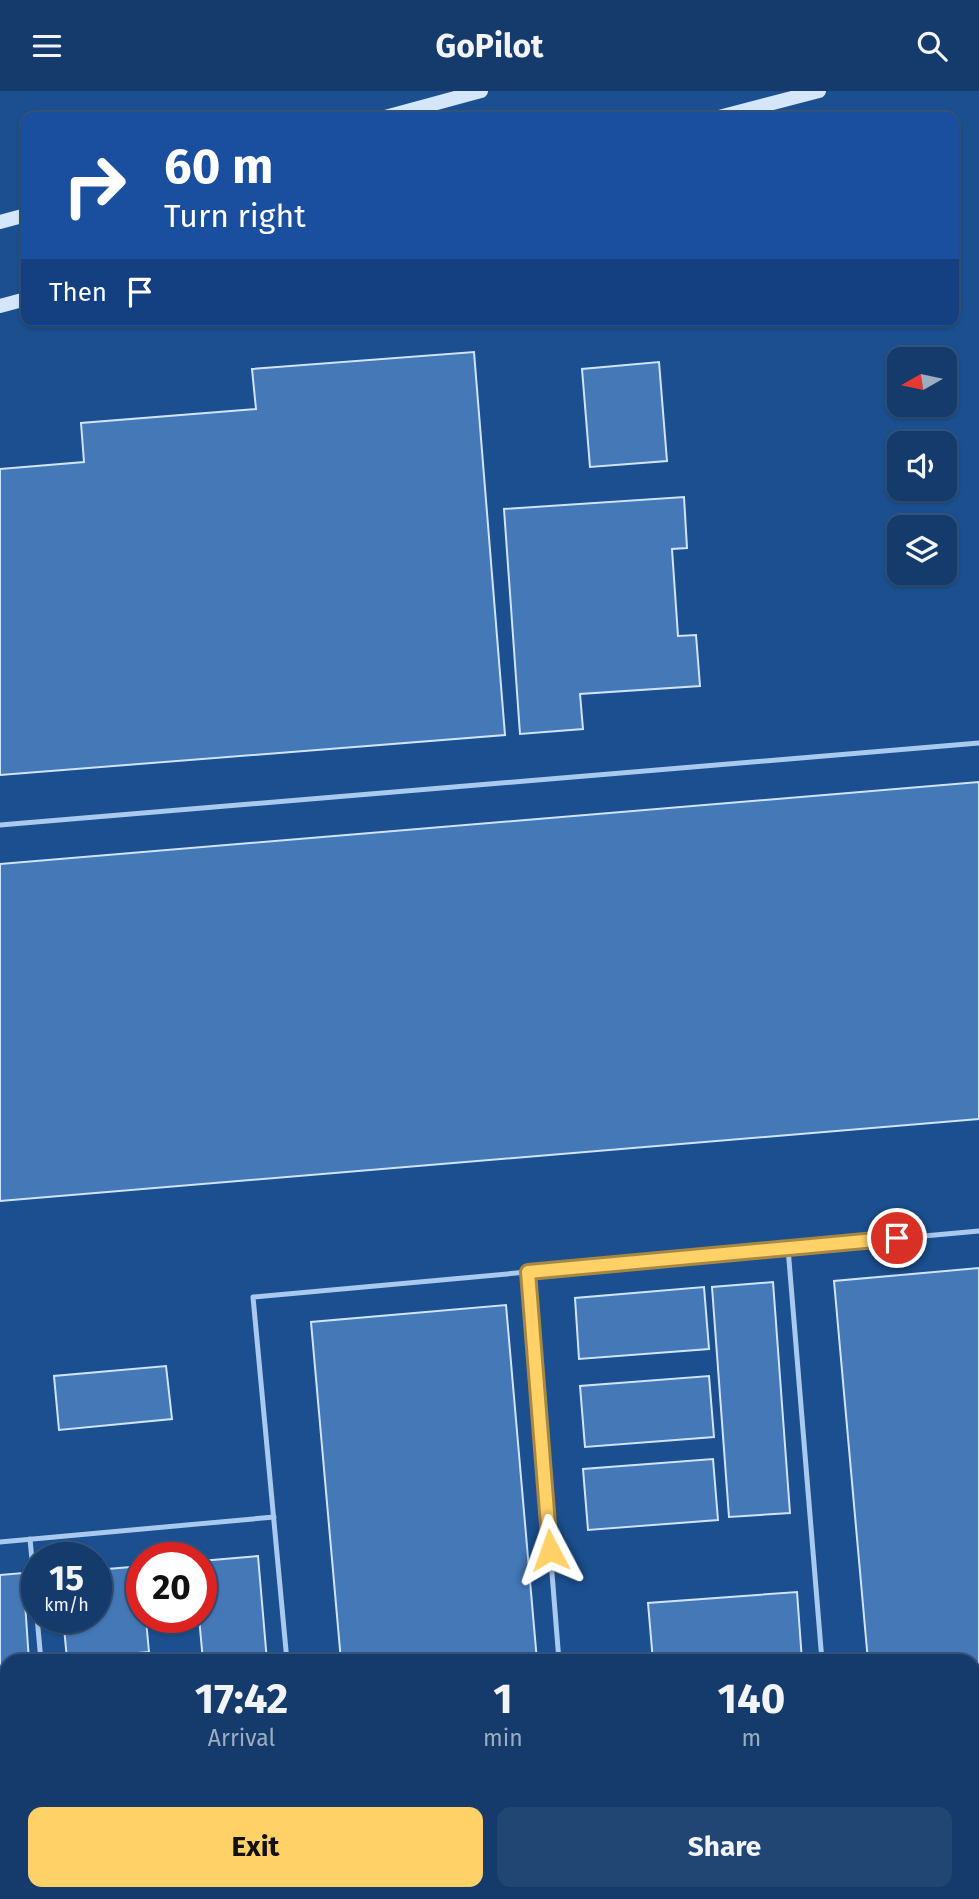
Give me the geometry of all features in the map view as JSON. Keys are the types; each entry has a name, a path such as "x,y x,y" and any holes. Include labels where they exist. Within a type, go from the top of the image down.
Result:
{"main road":[{"path":"403,112 481,91"},
{"path":"738,112 819,91"},
{"path":"0,222 21,216"},
{"path":"0,306 21,300"}],"lane":[{"path":"0,825 979,743"},
{"path":"286,1654 253,1297 979,1231"},
{"path":"788,1248 821,1654"},
{"path":"528,1272 558,1654"},
{"path":"0,1542 274,1517"},
{"path":"39,1633 40,1654"}],"building":[{"path":"474,352 505,735 0,775 0,469 84,462 81,423 256,409 252,369"},
{"path":"659,362 667,461 590,467 582,369"},
{"path":"684,497 687,548 672,549 678,636 696,635 700,686 580,694 583,729 520,734 504,509"},
{"path":"979,782 979,1119 0,1201 0,864"},
{"path":"979,1268 979,1654 867,1654 834,1281"},
{"path":"773,1282 790,1513 729,1517 712,1287"},
{"path":"704,1287 709,1349 579,1359 575,1298"},
{"path":"506,1305 536,1654 340,1654 311,1322"},
{"path":"166,1366 172,1419 59,1430 54,1376"},
{"path":"709,1376 714,1437 585,1447 580,1386"},
{"path":"713,1459 718,1520 588,1530 583,1469"},
{"path":"258,1556 266,1654 202,1654 200,1633 217,1633 217,1560"},
{"path":"126,1567 126,1633 147,1633 149,1652 67,1654 65,1633 112,1633 112,1569"},
{"path":"21,1573 21,1633 27,1633 29,1654 0,1654 0,1575"},
{"path":"797,1592 801,1654 652,1654 648,1603"}],"route":[{"path":"550,1550 528,1272 897,1238"}]}
